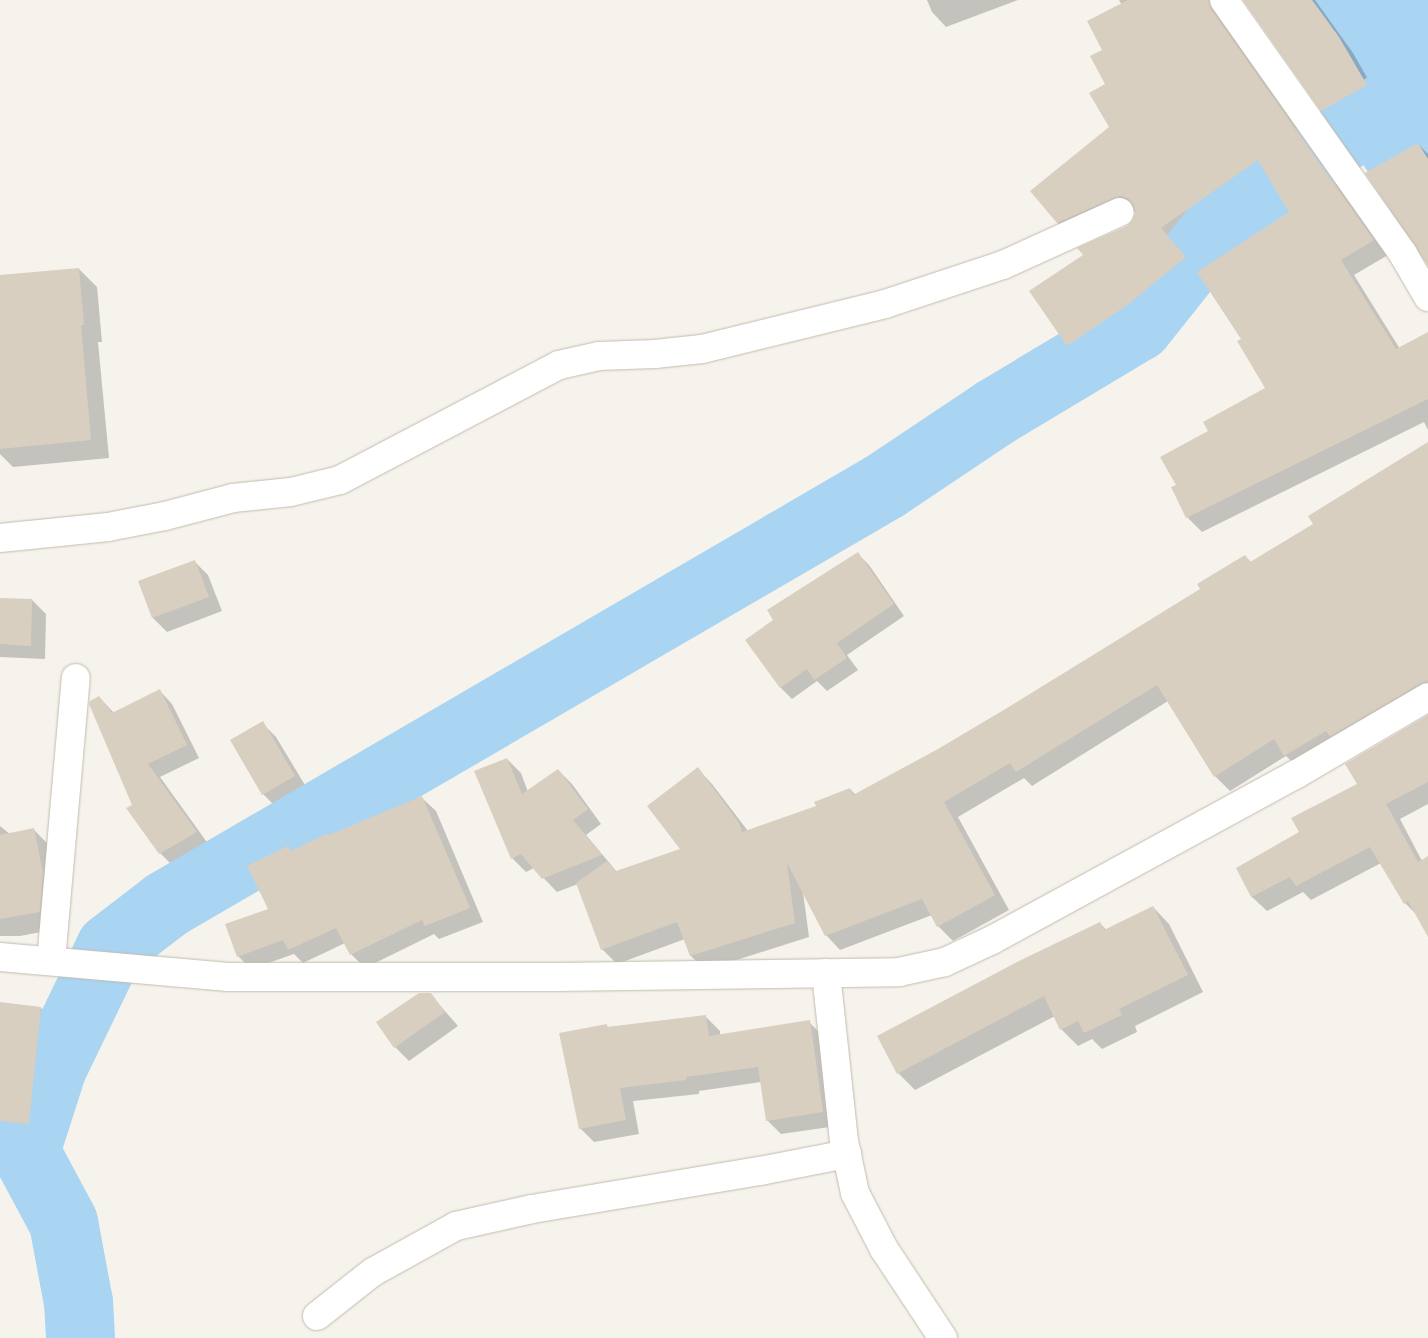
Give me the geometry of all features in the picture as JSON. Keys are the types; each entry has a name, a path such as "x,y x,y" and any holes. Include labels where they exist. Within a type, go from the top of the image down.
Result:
{"street":[{"path":"1224,0 1403,254 1428,297"},
{"path":"0,538 108,527 165,516 233,498 291,492 340,480 559,365 599,356 655,354 702,349 885,304 1003,265 1120,212"},
{"path":"51,961 76,678"},
{"path":"0,957 228,977 558,977 899,972 945,962 992,940 1295,776 1428,697"},
{"path":"826,973 847,1154 855,1193 884,1249 943,1338"},
{"path":"318,1316 373,1272 420,1244 456,1226 532,1208 760,1171 847,1154"}],"water":[{"path":"1253,0 1428,0 1428,262 1312,88"}],"building":[{"path":"1128,0 1209,0 1211,9 1374,240 1341,260 1396,349 1428,332 1428,399 1186,518 1171,487 1176,485 1160,457 1208,431 1203,422 1265,388 1237,341 1241,339 1197,272 1289,212 1258,160 1161,228 1186,257 1130,303 1067,346 1029,291 1083,255 1077,248 1127,226 1135,214 1134,206 1129,199 1121,196 1057,223 1030,191 1109,127 1089,93 1105,84 1090,56 1102,50 1087,21"},
{"path":"1243,0 1312,0 1339,37 1367,85 1321,111"},
{"path":"1418,143 1428,159 1428,266 1365,173"},
{"path":"79,268 84,325 81,325 91,440 0,449 0,275"},
{"path":"1428,442 1428,681 1330,737 1326,731 1284,756 1274,739 1214,777 1157,685 1016,772 1010,763 944,802 995,895 937,927 922,899 825,936 787,863 795,923 690,956 677,922 601,950 576,883 607,861 616,871 680,849 647,806 698,767 739,823 742,832 816,806 814,802 850,788 853,795 938,749 1007,708 1200,589 1197,584 1245,555 1250,562 1313,524 1308,516"},
{"path":"858,552 894,604 837,643 847,658 814,680 807,669 780,688 745,640 773,620 767,610"},
{"path":"195,560 209,597 152,618 138,581"},
{"path":"0,598 32,599 31,646 0,644"},
{"path":"160,689 187,745 148,764 197,832 159,854 126,808 132,805 89,704 90,701 99,696 112,713"},
{"path":"1428,715 1428,782 1386,804 1418,862 1428,856 1428,937 1408,901 1404,904 1370,847 1296,886 1290,877 1251,897 1236,868 1299,832 1291,818 1357,784 1345,764"},
{"path":"263,721 295,776 262,795 230,740"},
{"path":"507,758 522,794 558,769 588,809 573,820 602,855 542,879 521,854 511,859 474,771"},
{"path":"422,796 470,908 425,926 422,920 350,955 336,928 288,950 283,940 237,957 225,924 268,909 247,866 288,846 291,851 328,833 329,835"},
{"path":"34,828 43,873 40,912 0,919 0,835"},
{"path":"1153,906 1188,975 1119,1009 1122,1015 1084,1033 1078,1021 1060,1030 1044,996 897,1074 877,1036 1021,960 1100,922 1104,930"},
{"path":"419,993 431,993 445,1012 394,1048 376,1022"},
{"path":"0,1002 41,1007 29,1124 0,1121"},
{"path":"706,1015 709,1036 810,1020 823,1112 766,1121 758,1067 686,1077 686,1080 620,1088 626,1120 579,1129 559,1033 607,1024 607,1027"}],"waterway":[{"path":"80,1338 78,1302 63,1222 25,1151 52,1067 110,947 166,904 884,486 996,411 1138,326 1216,228 1428,75"}]}
